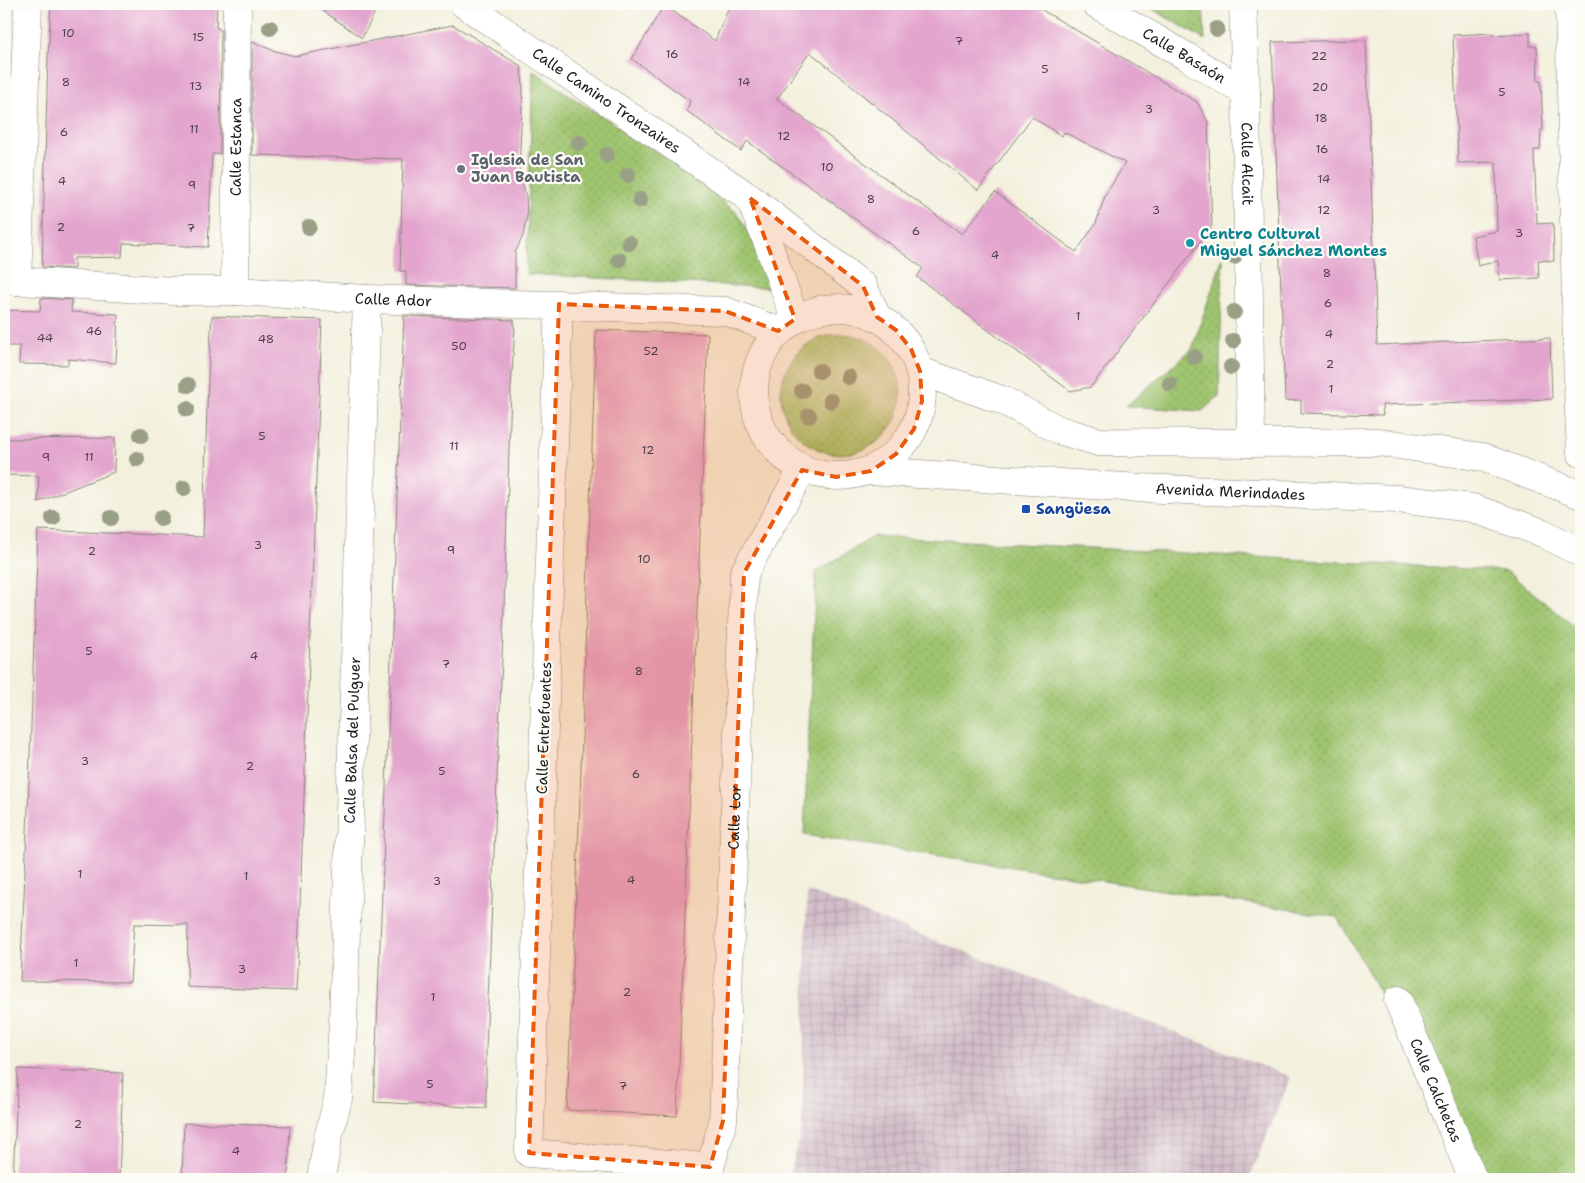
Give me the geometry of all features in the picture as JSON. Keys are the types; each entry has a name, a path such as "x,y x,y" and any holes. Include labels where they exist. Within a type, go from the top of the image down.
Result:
{"street":[{"path":"10,281 28,4"},
{"name":"Calle Estanca","path":"235,291 237,4"},
{"name":"Calle Camino Tronzaires","path":"464,4 750,198 863,286 877,317"},
{"name":"Calle Basaón","path":"1096,4 1246,93"},
{"name":"Calle Alcait","path":"1243,4 1251,443"},
{"path":"1569,4 1581,453"},
{"path":"750,198 769,246 787,325"},
{"name":"Calle Ador","path":"10,281 174,292 235,291 367,299 725,311 787,325"},
{"name":"Calle Balsa del Pulguer","path":"321,1179 326,1147 338,1099 343,1023 367,299"},
{"name":"Calle Entrefuentes","path":"559,304 529,1153 709,1173"},
{"path":"835,308 856,310 877,317 896,330 911,349 920,371 922,401 914,430 896,454 870,470 836,477 802,470 780,454 763,432 754,407 754,379 762,353 787,325 814,310 835,308"},
{"path":"920,371 1004,401 1059,430 1099,442 1378,442 1482,457 1581,495"},
{"name":"Calle Lor","path":"709,1173 723,1120 744,573 802,470"},
{"name":"Avenida Merindades","path":"870,470 1140,488 1398,499 1472,508 1543,533 1581,553"},
{"name":"Calle Calchetas","path":"1398,1000 1473,1179"}],"highlighted area":[{"path":"750,198 863,286 877,317 896,330 911,349 920,371 922,401 914,429 896,454 871,471 836,477 802,470 744,573 723,1121 710,1167 529,1153 559,304 725,311 778,331 795,319"}],"shaded area":[{"path":"807,891 1291,1077 1249,1179 788,1179 802,1127"}],"green space":[{"path":"1144,4 1203,4 1205,40"},
{"path":"533,70 579,102 631,134 681,169 736,212 752,237 775,288 526,274"},
{"path":"1223,257 1219,396 1202,411 1126,406 1192,349"},
{"path":"841,334 864,338 883,352 897,371 901,394 897,417 883,436 864,450 841,454 818,450 799,436 785,417 781,394 785,371 799,352 818,338"},
{"path":"874,536 1506,571 1574,626 1581,639 1581,1179 1485,1179 1337,917 804,835 816,572"}],"building":[{"path":"51,4 217,4 216,27 221,30 220,154 212,154 208,247 123,243 122,257 74,258 74,269 42,267"},
{"path":"313,4 379,4 362,38"},
{"path":"730,4 1032,4 1197,102 1208,122 1212,226 1091,387 1070,391 917,277 923,268 747,141 741,151 687,111 690,101 632,59 664,5 715,41","holes":["810,52 978,190 1032,117 1062,136 1064,132 1125,163 1105,196 1096,223 1076,252 995,192 962,234 777,99"]},
{"name":"Iglesia de San Juan Bautista","path":"453,25 521,66 523,88 519,168 526,196 527,216 523,236 515,253 515,288 406,285 406,271 400,271 403,159 252,155 252,42 295,56"},
{"path":"1492,33 1492,35 1530,33 1530,46 1537,47 1538,81 1541,81 1543,130 1541,130 1540,150 1534,150 1537,224 1553,223 1554,261 1538,260 1539,278 1500,280 1498,261 1478,266 1473,236 1497,231 1496,162 1458,163 1453,35"},
{"path":"1366,40 1377,345 1550,338 1552,399 1382,405 1383,415 1301,413 1301,400 1285,401 1272,42"},
{"path":"41,298 72,300 71,312 118,314 116,363 68,359 68,365 19,364 20,346 4,346 4,310 40,311"},
{"path":"212,316 322,320 296,991 187,987 188,925 134,924 130,982 20,981 38,530 203,537 208,376"},
{"path":"404,316 514,320 515,328 511,387 486,1048 486,1108 374,1102"},
{"path":"596,330 708,334 677,1116 567,1110"},
{"path":"115,438 114,472 38,502 39,476 4,475 4,439"},
{"path":"18,1069 123,1073 119,1179 13,1179"},
{"path":"184,1123 290,1126 288,1179 182,1177"}],"place":[{"name":"Iglesia de San Juan Bautista","path":"461,169"},
{"name":"Centro Cultural Miguel Sánchez Montes","path":"1190,243"},
{"name":"Sangüesa","path":"1026,509"}]}
